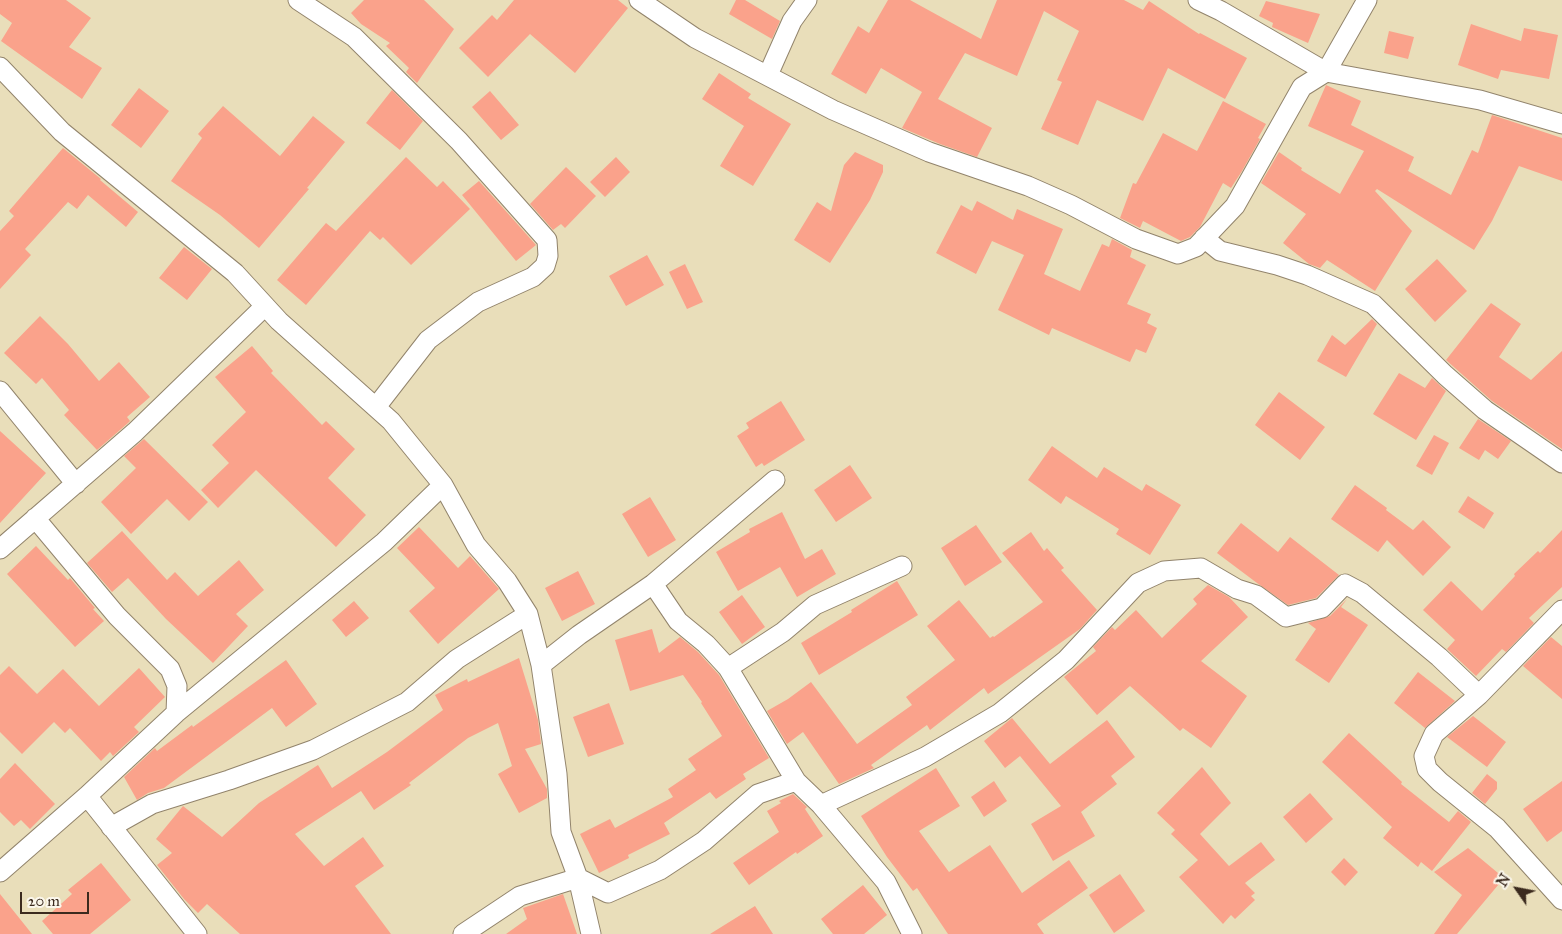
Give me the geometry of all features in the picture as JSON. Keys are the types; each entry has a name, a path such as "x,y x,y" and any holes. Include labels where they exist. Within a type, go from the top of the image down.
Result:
{"street":[{"path":"298,0 354,37 459,141 547,240 548,256 546,266 533,277 478,302 428,340 376,407"},
{"path":"639,0 695,38 851,118 929,152 1019,183 1071,205 1136,239 1178,254 1196,248 1235,206 1302,88 1326,72 1367,0"},
{"path":"768,75 792,21 807,0"},
{"path":"1198,0 1221,11 1326,72 1480,100 1562,124"},
{"path":"0,67 62,132 235,273 279,321 391,421 443,485 476,545 507,581 528,614 541,666 557,774 561,832 578,878 591,934"},
{"path":"1204,238 1220,251 1292,270 1373,304 1445,375 1485,410 1562,463"},
{"path":"0,549 135,432 265,306"},
{"path":"0,391 76,484"},
{"path":"541,666 580,635 653,584 775,480"},
{"path":"0,872 87,796 176,713 384,542 443,485"},
{"path":"35,518 117,616 170,669 176,686 176,713"},
{"path":"728,668 783,632 815,605 902,566"},
{"path":"821,805 925,757 1000,713 1066,660 1138,583 1164,571 1200,568 1237,589 1256,595 1286,617 1322,608 1345,584 1362,593 1439,657 1479,695"},
{"path":"653,584 678,621 706,644 728,668 796,781 821,805 886,882 912,934"},
{"path":"1562,610 1479,695 1434,734 1424,756 1427,769 1440,782 1497,828 1562,900"},
{"path":"111,827 152,804 229,780 314,750 407,702 457,659 528,614"},
{"path":"463,934 520,896 578,878 608,893 660,870 704,842 758,794 796,781"},
{"path":"87,796 197,934"}],"building":[{"path":"0,0 66,0 91,18 69,47 102,68 82,99 1,41 12,23 0,14"},
{"path":"364,0 424,0 454,29 417,83 406,72 409,68 386,46 390,43 361,24 351,13"},
{"path":"514,0 618,0 628,8 575,73 530,34 488,77 459,48 492,15 497,20"},
{"path":"736,0 745,0 780,21 772,39 729,14"},
{"path":"888,0 910,0 981,39 997,0 1124,0 1143,10 1149,1 1199,34 1247,58 1225,99 1168,68 1143,121 1097,100 1078,145 1041,129 1062,82 1057,80 1079,31 1044,11 1017,76 965,53 938,99 992,128 977,157 902,128 922,92 881,68 866,94 831,74 858,26 869,33"},
{"path":"1266,1 1320,14 1308,43 1272,27 1273,23 1259,16"},
{"path":"1471,24 1521,41 1524,28 1558,35 1549,79 1501,70 1498,79 1458,65"},
{"path":"1389,31 1414,37 1408,59 1384,53"},
{"path":"719,73 751,94 748,98 791,124 753,186 720,166 744,126 702,99"},
{"path":"1326,85 1361,101 1351,125 1414,157 1408,171 1451,195 1472,150 1478,153 1492,115 1562,138 1562,181 1519,166 1492,221 1474,250 1377,189 1375,191 1412,231 1375,291 1327,260 1320,268 1309,264 1283,243 1306,214 1261,183 1279,152 1302,168 1301,170 1340,194 1364,151 1308,126"},
{"path":"139,88 169,111 141,148 111,125"},
{"path":"392,90 423,121 400,150 366,123"},
{"path":"490,91 519,125 501,140 472,107"},
{"path":"1223,101 1266,124 1242,171 1231,188 1223,183 1200,227 1190,237 1181,241 1143,221 1140,228 1120,218 1133,183 1136,184 1163,133 1197,151"},
{"path":"223,106 280,156 313,116 345,142 307,188 309,189 259,248 220,215 171,181 202,138 198,134"},
{"path":"63,148 138,212 126,227 88,195 77,209 68,202 25,249 31,255 0,289 0,231 14,216 9,211"},
{"path":"855,152 883,165 883,172 870,200 830,263 794,240 817,202 831,211 844,165"},
{"path":"406,157 437,187 443,181 470,209 411,265 383,237 380,240 370,231 306,305 277,280 326,223 336,231"},
{"path":"616,157 630,172 605,197 590,182"},
{"path":"566,167 596,196 565,228 561,224 553,230 530,204"},
{"path":"479,181 536,245 516,261 462,195"},
{"path":"977,201 1013,220 1017,209 1063,229 1044,274 1080,291 1102,244 1109,247 1112,239 1132,250 1130,257 1146,265 1127,304 1151,314 1147,323 1157,328 1146,353 1136,349 1130,362 1052,328 1049,335 998,310 1024,255 992,241 976,274 936,253 961,205 972,211"},
{"path":"184,247 212,269 187,300 159,278"},
{"path":"647,255 664,285 626,306 609,276"},
{"path":"1437,259 1467,291 1435,322 1405,289"},
{"path":"685,264 703,302 687,309 669,272"},
{"path":"1491,303 1521,324 1499,357 1531,380 1562,351 1562,449 1492,401 1446,360"},
{"path":"40,316 68,344 99,381 119,362 150,397 127,417 130,421 97,450 64,415 69,410 42,378 36,384 4,353"},
{"path":"1372,319 1377,324 1346,377 1317,361 1332,335 1345,345"},
{"path":"252,346 273,371 271,373 322,425 326,421 355,449 328,478 366,515 336,547 256,470 218,508 201,490 229,463 212,445 246,412 215,377"},
{"path":"1399,373 1425,388 1432,378 1446,391 1416,440 1373,414"},
{"path":"1279,392 1325,427 1300,460 1255,425"},
{"path":"781,401 805,440 764,466 762,463 756,467 737,436 749,428 746,423"},
{"path":"1478,419 1511,441 1498,459 1485,450 1479,460 1459,448"},
{"path":"0,431 46,473 0,523"},
{"path":"1434,435 1449,443 1432,475 1416,466"},
{"path":"144,439 208,502 189,521 167,499 131,534 101,502 136,468 124,456"},
{"path":"1052,446 1097,478 1104,467 1142,491 1146,484 1181,505 1150,555 1116,534 1119,529 1066,496 1061,504 1028,480"},
{"path":"850,465 872,498 836,522 814,490"},
{"path":"1355,485 1413,530 1423,520 1451,547 1423,576 1387,540 1378,552 1331,519"},
{"path":"1468,496 1494,513 1484,529 1458,512"},
{"path":"650,497 676,540 648,557 622,514"},
{"path":"782,512 805,559 822,549 836,574 797,597 780,567 738,591 716,552 750,532 749,529"},
{"path":"1241,523 1278,552 1290,537 1339,575 1316,598 1288,605 1217,553"},
{"path":"976,525 1002,562 965,586 941,548"},
{"path":"419,527 458,568 470,556 499,589 438,644 409,611 435,588 397,548"},
{"path":"1562,530 1562,587 1529,618 1534,623 1506,652 1502,649 1476,676 1447,649 1455,640 1423,610 1451,581 1482,611 1515,576 1514,574 1538,551 1540,553"},
{"path":"122,531 167,580 175,572 198,596 239,560 264,590 236,614 248,626 213,663 166,619 128,578 112,592 87,563"},
{"path":"1031,532 1044,551 1047,548 1064,568 1061,570 1097,610 1080,629 988,694 984,688 930,730 927,725 871,765 874,768 839,784 803,732 787,744 767,711 788,699 811,682 857,744 912,705 906,697 955,660 927,626 959,600 990,638 1043,602 1002,553"},
{"path":"36,546 68,580 70,578 104,621 75,647 7,574"},
{"path":"578,571 595,604 562,621 545,588"},
{"path":"897,581 918,615 819,675 801,643 852,612 851,610"},
{"path":"1208,585 1229,597 1248,617 1201,661 1247,696 1211,748 1183,728 1180,731 1130,686 1097,715 1064,677 1096,651 1093,647 1112,627 1115,630 1136,610 1162,638 1197,604 1193,599"},
{"path":"742,595 765,627 742,644 719,612"},
{"path":"1347,599 1341,607 1368,625 1329,683 1295,660 1316,629 1308,623 1330,616"},
{"path":"354,601 369,618 346,637 332,620"},
{"path":"652,629 659,653 680,637 698,652 719,675 769,758 743,774 746,779 716,799 710,792 664,823 670,834 628,855 629,858 599,873 580,834 610,819 615,828 673,797 668,789 696,770 688,759 722,736 683,675 630,691 615,640"},
{"path":"1551,637 1562,646 1562,699 1523,666"},
{"path":"519,658 538,720 541,744 525,749 547,789 547,798 519,813 498,774 512,766 498,723 468,738 409,783 411,785 374,810 361,791 295,834 324,866 363,837 384,866 355,886 391,934 240,934 207,904 198,913 184,899 157,865 172,853 156,839 183,806 222,837 259,803 318,765 332,788 387,752 443,710 435,695 467,679 468,682"},
{"path":"286,660 317,704 286,727 272,708 164,788 148,793 137,800 124,777 155,748 157,751 192,725 193,727"},
{"path":"9,666 37,694 63,669 99,706 139,668 165,697 134,727 139,732 113,756 110,752 101,761 70,728 65,733 54,722 22,754 0,732 0,675"},
{"path":"1418,672 1455,701 1425,728 1394,703"},
{"path":"609,703 624,744 588,757 573,717"},
{"path":"1473,716 1506,742 1487,767 1447,737"},
{"path":"1012,718 1050,764 1107,720 1135,757 1111,776 1117,784 1081,812 1095,836 1053,861 1031,824 1061,806 1020,756 1005,768 984,741"},
{"path":"1349,733 1402,782 1401,784 1449,822 1458,811 1471,822 1432,871 1421,862 1418,867 1383,838 1392,827 1322,762"},
{"path":"15,763 55,804 30,829 21,820 14,826 0,812 0,779"},
{"path":"1202,767 1231,803 1200,834 1229,866 1261,842 1275,860 1245,883 1255,893 1251,896 1255,900 1235,919 1231,915 1223,924 1179,877 1198,860 1171,834 1175,830 1157,813"},
{"path":"936,768 960,806 919,831 949,872 990,845 1022,893 1069,860 1088,888 1037,924 1044,934 948,934 917,888 913,891 887,857 861,816"},
{"path":"1487,774 1497,782 1497,789 1485,804 1472,793"},
{"path":"994,781 1007,801 984,817 971,797"},
{"path":"1562,781 1562,831 1547,842 1523,809"},
{"path":"1310,793 1333,819 1306,843 1283,817"},
{"path":"793,794 807,807 805,809 823,836 797,854 796,852 749,885 733,863 779,832 767,811 781,803 779,801"},
{"path":"1468,848 1504,878 1457,934 1434,934 1462,895 1434,872"},
{"path":"1344,858 1358,872 1345,886 1331,872"},
{"path":"101,863 131,900 90,934 53,934 42,921 72,894 68,890"},
{"path":"1120,874 1145,911 1114,933 1089,895"},
{"path":"863,885 887,915 864,934 833,934 821,919"},
{"path":"0,894 32,934 0,934"},
{"path":"563,894 577,934 506,934 527,919 523,908"},
{"path":"755,906 773,934 710,934"}]}
